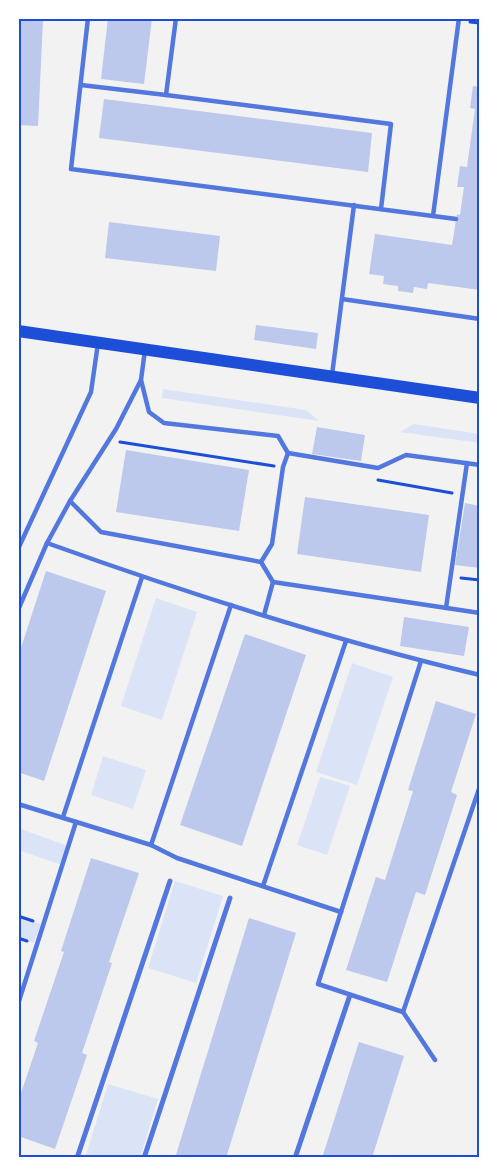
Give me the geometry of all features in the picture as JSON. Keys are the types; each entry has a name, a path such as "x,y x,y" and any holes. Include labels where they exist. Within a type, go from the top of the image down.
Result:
{"main road":[{"path":"18,331 480,398"}],"street":[{"path":"77,1158 170,881"},
{"path":"144,1158 230,897"},
{"path":"295,1158 350,995"}],"lane":[{"path":"88,18 71,169 456,219"},
{"path":"166,95 176,18"},
{"path":"433,216 459,18"},
{"path":"81,85 391,124 381,209"},
{"path":"332,375 354,206"},
{"path":"342,299 480,319"},
{"path":"18,549 91,392 98,343"},
{"path":"18,609 47,543 70,501 116,429 141,380 145,350"},
{"path":"141,380 149,412 164,423 278,436 288,453"},
{"path":"288,453 378,468 406,454 480,465"},
{"path":"261,562 272,544 283,467 288,453"},
{"path":"446,608 467,463"},
{"path":"70,501 101,532 261,562 273,582 264,615"},
{"path":"47,543 142,577 346,641 480,675"},
{"path":"63,817 142,577"},
{"path":"273,582 480,613"},
{"path":"151,845 231,605"},
{"path":"263,886 346,641"},
{"path":"422,661 318,984 403,1012 435,1060"},
{"path":"403,1012 480,786"},
{"path":"18,805 151,845 177,858 341,912"},
{"path":"18,1004 76,822"}],"path":[{"path":"116,441 283,467"},
{"path":"372,479 462,495"},
{"path":"450,576 480,580"}],"shaded area":[{"path":"163,389 306,410 319,421 162,398"},
{"path":"414,424 480,434 480,443 400,432"},
{"path":"156,598 197,612 162,720 121,706"},
{"path":"352,663 393,677 357,785 316,772"},
{"path":"103,756 146,770 133,809 91,795"},
{"path":"320,777 350,786 327,855 297,845"},
{"path":"18,828 68,846 62,865 18,850"},
{"path":"175,881 223,896 196,983 148,968"},
{"path":"18,917 41,924 34,943 18,938"},
{"path":"108,1084 158,1099 140,1158 85,1158"}],"building":[{"path":"108,18 152,18 144,84 101,79"},
{"path":"18,20 43,21 38,126 18,125"},
{"path":"473,86 480,87 480,290 428,283 427,289 414,287 413,293 398,291 398,286 383,284 384,276 369,274 375,234 452,245 464,187 457,187 460,166 467,167 475,109 470,108"},
{"path":"104,99 372,133 368,172 99,138"},
{"path":"109,222 220,236 216,271 105,258"},
{"path":"256,325 318,333 316,349 254,340"},
{"path":"317,427 365,435 361,461 312,454"},
{"path":"126,450 249,470 239,531 116,512"},
{"path":"305,497 429,515 421,572 297,554"},
{"path":"465,503 480,506 480,568 455,565"},
{"path":"46,571 106,591 44,781 18,772 18,657"},
{"path":"404,617 469,627 464,656 400,646"},
{"path":"245,634 306,655 242,846 180,825"},
{"path":"436,701 476,714 451,792 457,795 425,895 416,892 387,982 346,970 376,877 385,880 413,791 408,790"},
{"path":"91,858 139,873 82,1053 87,1055 55,1149 18,1136 18,1102 38,1043 34,1041 64,952 61,951"},
{"path":"249,918 296,933 226,1158 175,1158"},
{"path":"359,1042 404,1056 372,1158 322,1158"}]}
